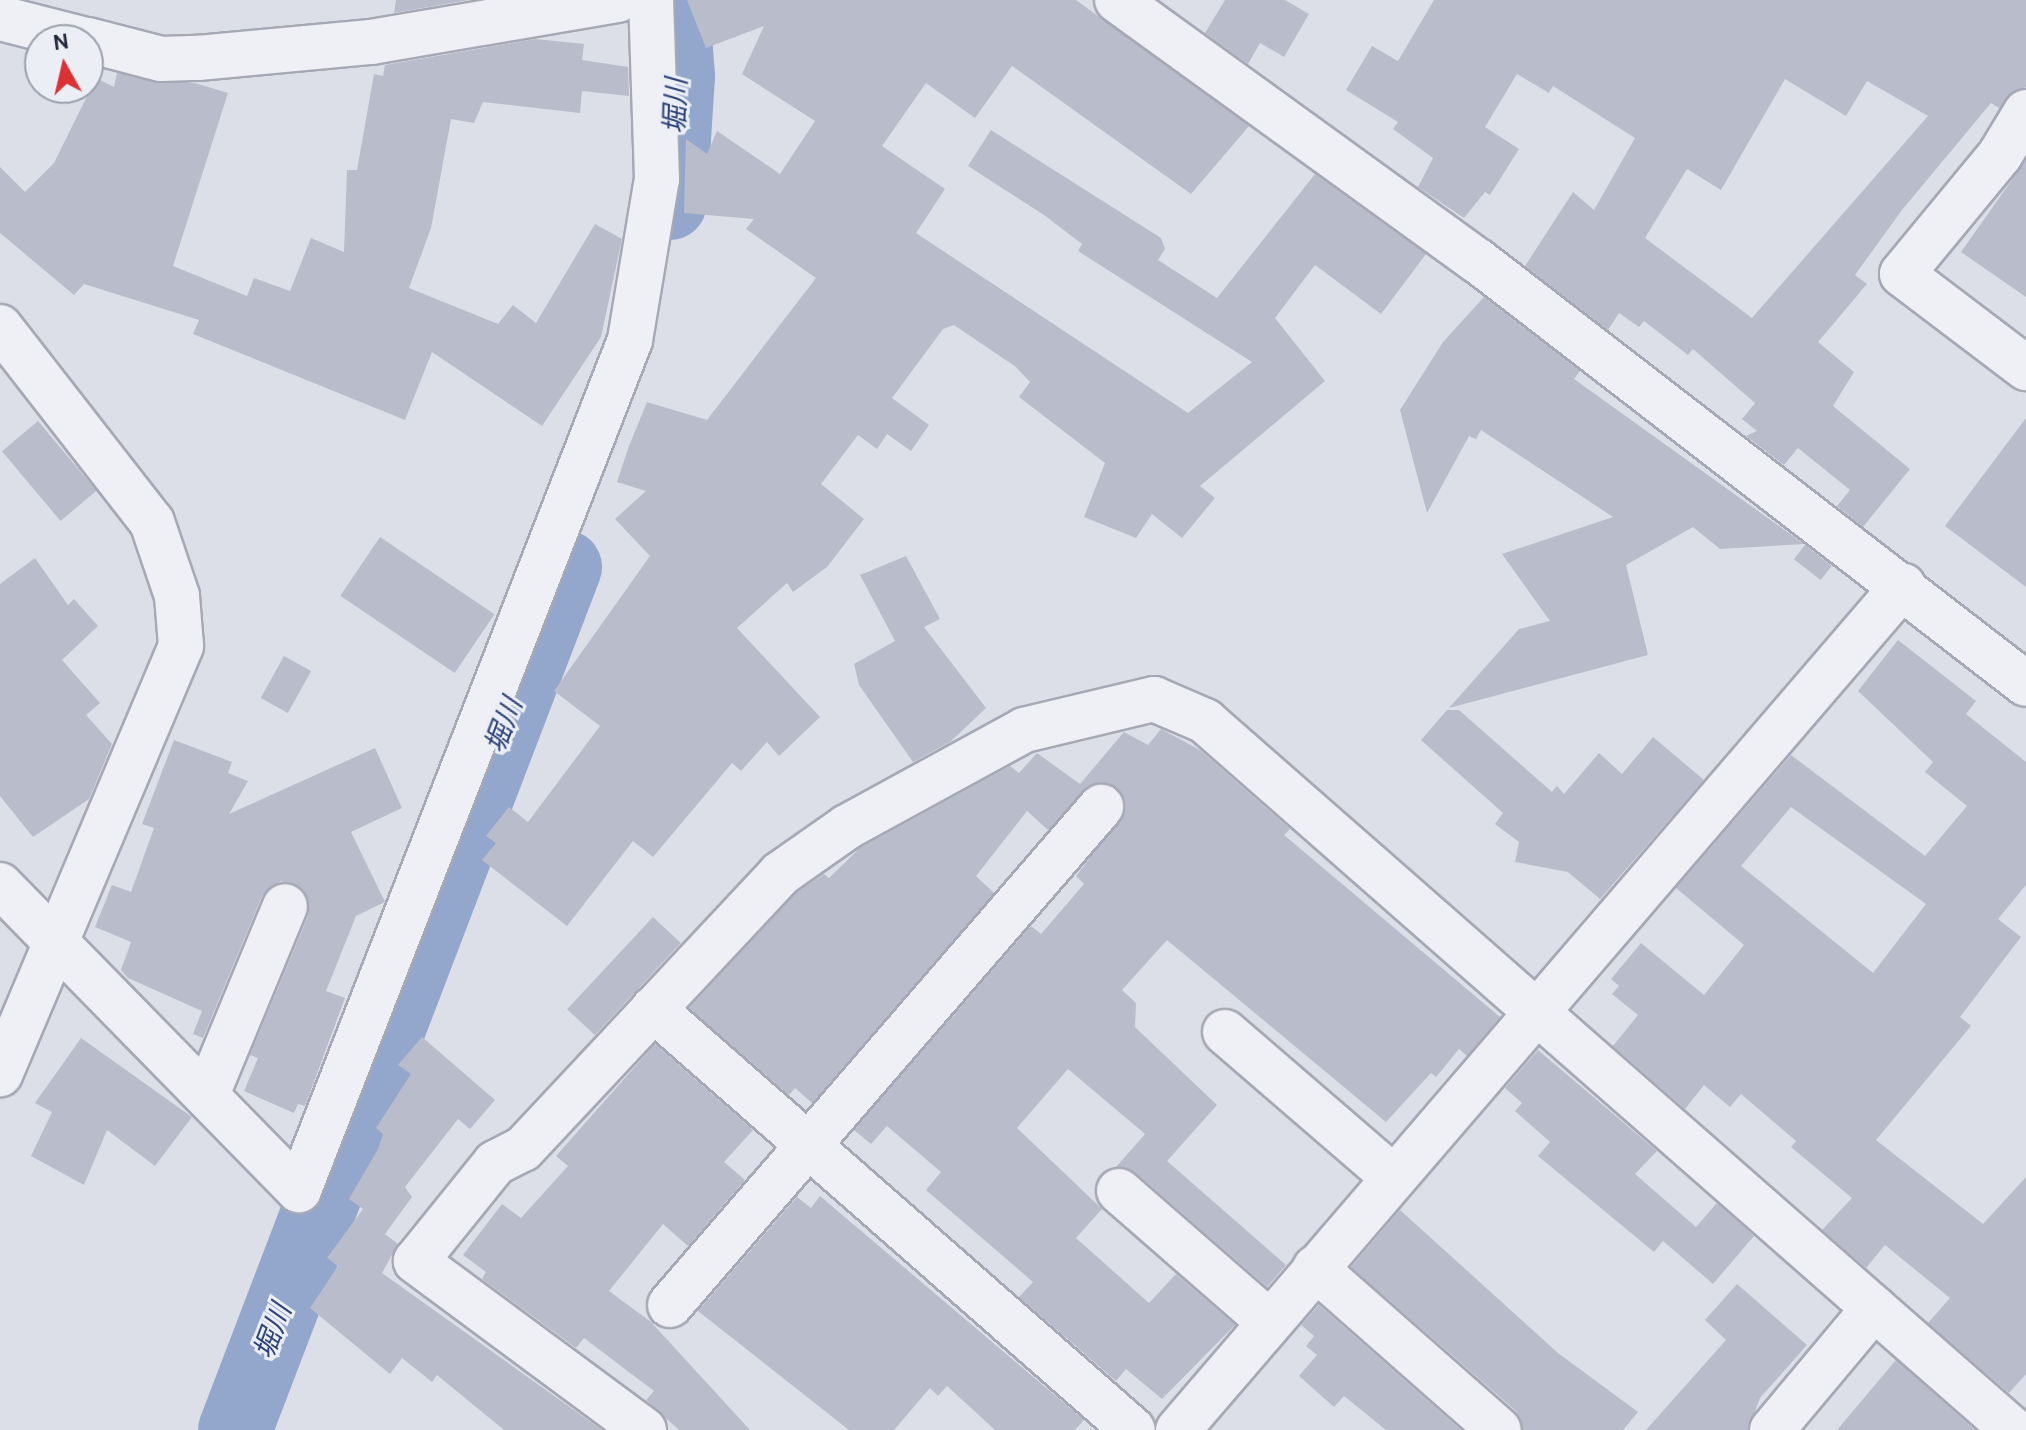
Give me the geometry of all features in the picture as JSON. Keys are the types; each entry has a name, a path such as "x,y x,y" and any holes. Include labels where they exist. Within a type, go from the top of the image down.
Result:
{"street":[{"path":"104,44 161,59 198,58 371,42 618,0"},
{"path":"0,885 208,1092 299,1190 331,1124 630,340 657,179 651,0"},
{"path":"1117,0 1478,261 1903,586 2026,684"},
{"path":"0,18 24,24"},
{"path":"2026,112 2000,155 1902,274 2026,368"},
{"path":"0,327 152,522 177,596 181,646 0,1074"},
{"path":"1178,1430 1903,586"},
{"path":"644,1430 416,1261 495,1163 523,1149 780,874 847,827 1024,730 1154,699 1205,721 1536,1015 2013,1430"},
{"path":"670,1305 806,1143 1101,807"},
{"path":"208,1092 285,906"},
{"path":"653,1009 1133,1430"},
{"path":"1225,1032 1393,1177"},
{"path":"1119,1191 1269,1322"},
{"path":"1315,1268 1499,1430"},
{"path":"1772,1430 1874,1308"}],"building":[{"path":"396,0 469,0 394,13"},
{"path":"687,0 1076,0 1249,126 1191,194 1012,66 975,118 926,83 882,146 945,189 916,233 1188,413 1252,362 1078,251 1082,244 1044,215 968,166 991,130 1161,238 1165,249 1158,260 1217,298 1315,174 1426,254 1381,314 1315,265 1275,318 1325,381 1200,486 1215,498 1182,538 1152,514 1136,538 1084,517 1105,463 1019,397 1030,382 1016,367 954,325 943,329 892,398 929,425 911,451 887,434 877,449 858,435 821,484 864,519 827,567 793,592 787,583 737,628 820,717 779,756 767,742 741,771 732,763 653,857 633,841 567,926 482,860 496,843 486,836 509,807 528,822 600,726 554,691 650,556 615,519 646,491 617,482 629,446 647,402 707,420 816,278 746,229 754,219 684,213 686,139 707,154 717,131 780,174 815,121 742,74 764,26 706,48"},
{"path":"1225,0 1285,0 1309,14 1284,57 1260,43 1248,64 1205,33"},
{"path":"1434,0 2026,0 2026,87 1999,108 1991,103 1902,210 1855,275 1867,284 1818,342 1854,372 1833,406 1910,469 1863,527 1837,506 1850,490 1798,448 1784,465 1746,436 1757,431 1742,419 1755,403 1693,349 1688,355 1644,321 1639,327 1619,313 1608,330 1525,266 1573,192 1594,210 1635,138 1553,86 1549,93 1517,74 1485,127 1519,149 1490,195 1485,192 1464,218 1418,187 1433,158 1393,129 1398,122 1346,90 1372,46 1398,61","holes":["1785,79 1846,116 1867,81 1928,116 1752,318 1645,238 1687,169 1721,190"]},
{"path":"535,39 584,44 582,60 628,67 629,96 582,91 580,113 483,102 474,123 451,119 431,228 409,288 498,324 513,305 536,323 595,224 622,239 601,337 542,426 432,352 405,420 193,334 199,320 84,284 74,295 0,233 0,167 25,192 54,163 83,104 104,104 104,82 114,87 117,73 195,83 228,93 173,266 247,296 254,278 290,291 311,238 344,252 347,170 357,170 374,74 383,76 385,65"},
{"path":"2026,160 2026,297 1961,252"},
{"path":"1484,297 1580,371 1574,379 1804,544 1720,549 1693,527 1626,565 1648,655 1449,708 1519,629 1550,621 1502,554 1613,517 1481,430 1476,439 1469,436 1427,513 1400,410 1443,342"},
{"path":"2026,418 2026,587 1945,526"},
{"path":"38,421 96,491 60,521 2,451"},
{"path":"380,537 494,614 455,673 340,596"},
{"path":"1805,545 1832,566 1821,580 1794,559"},
{"path":"906,556 940,619 924,627 986,708 950,742 913,762 859,685 854,664 895,641 860,575"},
{"path":"35,558 68,605 74,599 98,626 62,660 100,703 86,715 112,744 89,799 33,837 0,796 0,584"},
{"path":"1898,640 1976,701 1966,714 2026,762 2026,885 1998,919 2021,937 1960,1017 1971,1026 1876,1140 1983,1224 2026,1177 2026,1374 2009,1393 1928,1323 1950,1298 1885,1245 1866,1268 1822,1230 1852,1198 1791,1147 1796,1141 1741,1094 1730,1107 1704,1085 1685,1109 1613,1046 1638,1015 1612,994 1619,986 1611,979 1641,943 1704,995 1744,945 1676,888 1791,755 1925,856 1967,806 1925,772 1933,762 1858,691","holes":["1791,807 1926,904 1873,973 1741,866"]},
{"path":"284,656 311,671 288,713 261,698"},
{"path":"1447,710 1459,710 1552,792 1557,786 1564,794 1599,753 1622,774 1653,737 1704,780 1600,899 1568,872 1515,862 1519,842 1495,824 1503,813 1421,740"},
{"path":"1161,729 1200,750 1290,829 1284,835 1500,1017 1467,1056 1459,1049 1436,1077 1431,1073 1386,1122 1167,940 1122,990 1136,1003 1135,1027 1217,1105 1167,1161 1286,1265 1267,1287 1135,1172 1116,1167 1145,1134 1068,1069 1017,1128 1102,1209 1076,1238 1149,1303 1176,1274 1235,1325 1162,1399 1126,1369 1116,1381 1019,1297 1033,1282 926,1190 941,1172 887,1126 871,1144 854,1130 1031,926 1041,934 1084,884 1076,876 1125,812 1117,788 1092,784 1048,830 1027,811 976,876 994,893 812,1103 795,1088 789,1095 689,1008 796,893 824,874 829,878 860,848 1010,766 1019,773 1037,753 1080,784 1124,732 1148,745"},
{"path":"174,740 232,762 228,773 248,781 229,814 375,748 402,808 351,832 385,902 356,916 326,991 345,998 305,1106 298,1104 294,1113 244,1091 258,1058 250,1055 308,916 304,890 281,881 262,896 203,1038 193,1034 202,1011 128,978 121,970 131,942 95,927 112,885 131,892 154,828 142,824"},
{"path":"653,917 681,943 595,1035 567,1009"},
{"path":"422,1037 495,1100 470,1129 458,1119 405,1187 412,1197 385,1234 398,1244 382,1273 602,1430 504,1430 437,1375 432,1382 402,1358 390,1374 310,1308 338,1266 327,1258 363,1209 349,1199 378,1149 383,1134 376,1128 411,1074 398,1065"},
{"path":"81,1038 192,1117 155,1166 107,1130 84,1185 31,1156 52,1112 35,1103"},
{"path":"655,1044 753,1130 724,1162 745,1180 688,1246 663,1224 609,1291 651,1322 750,1430 679,1430 646,1400 654,1391 584,1338 576,1348 482,1279 486,1272 463,1255 502,1204 521,1218 568,1166 556,1156"},
{"path":"1538,1050 1657,1151 1635,1174 1696,1227 1717,1203 1754,1236 1713,1284 1663,1241 1654,1252 1538,1156 1550,1142 1515,1111 1522,1103 1505,1088"},
{"path":"820,1196 1084,1420 1075,1430 995,1430 947,1386 938,1396 930,1388 894,1430 849,1430 698,1311 797,1197 811,1208"},
{"path":"1400,1210 1558,1353 1638,1412 1623,1430 1523,1430 1516,1411 1351,1267"},
{"path":"1737,1284 1807,1345 1760,1398 1748,1430 1646,1430 1726,1340 1705,1320"},
{"path":"1319,1305 1461,1430 1386,1430 1344,1396 1334,1407 1299,1376 1317,1355 1306,1346 1314,1336 1301,1325"},
{"path":"1896,1360 1975,1430 1837,1430"}],"waterway":[{"name":"堀川","path":"670,203 678,76 672,0"},
{"name":"堀川","path":"235,1430 565,567"}]}
